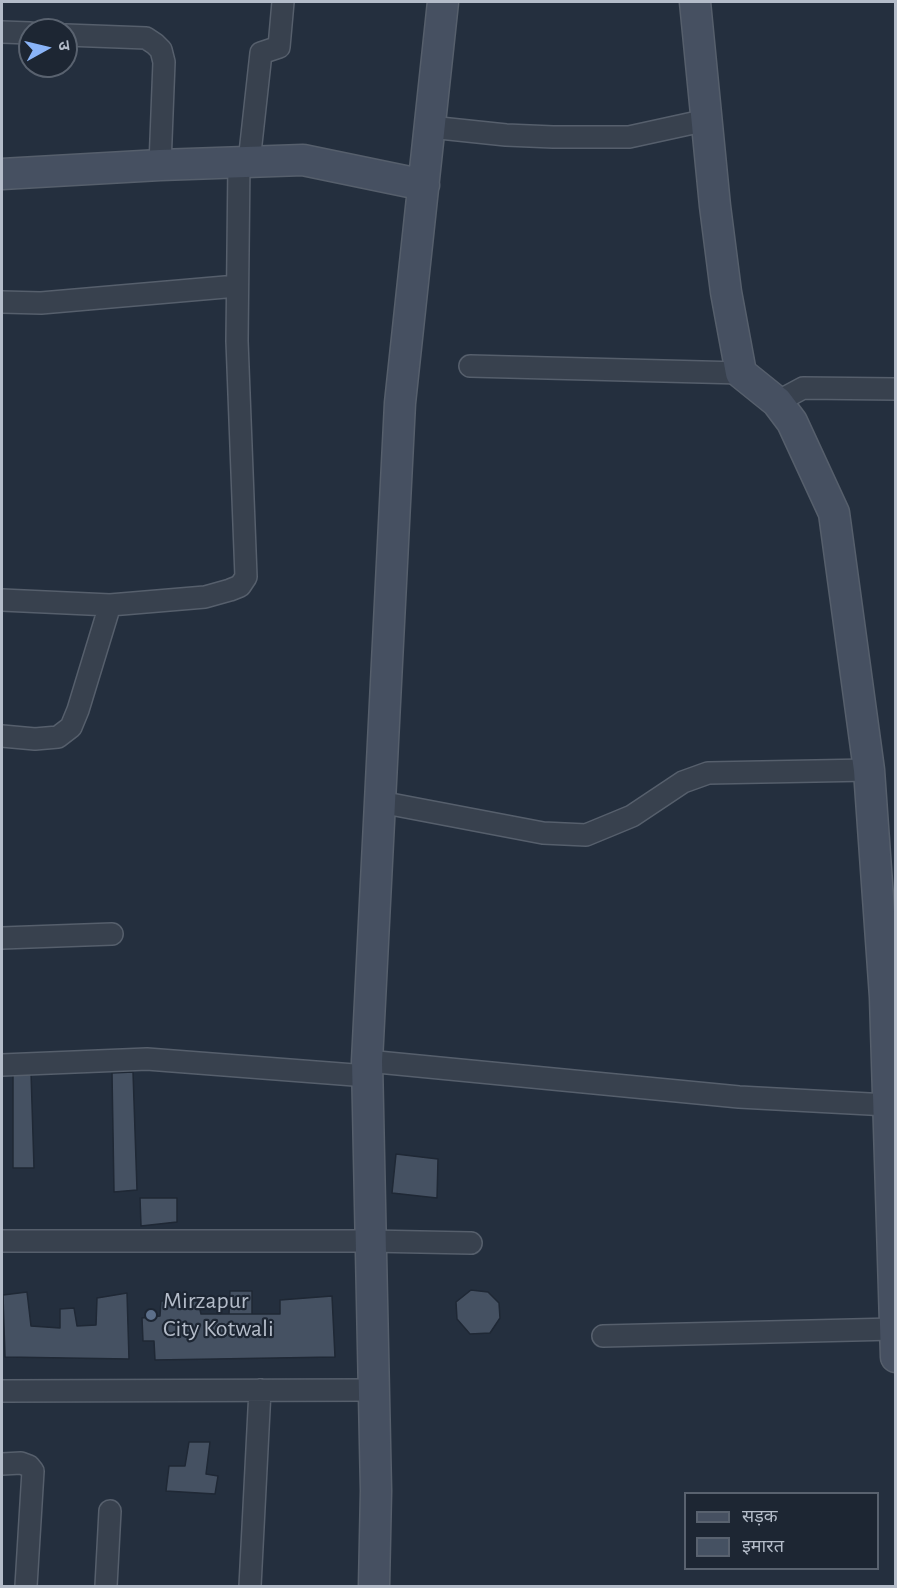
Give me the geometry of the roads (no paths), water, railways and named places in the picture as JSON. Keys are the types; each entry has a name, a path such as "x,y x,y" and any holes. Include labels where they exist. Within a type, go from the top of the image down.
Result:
{"street":[{"path":"2,600 110,605 205,597 240,586 246,577 237,341 237,286 244,162 261,53 279,47 283,2"},
{"path":"374,1587 376,1491 367,1069 400,404 442,2"},
{"path":"695,2 715,206 726,292 741,373"},
{"path":"2,32 18,33"},
{"path":"78,35 146,38 161,50 164,62 160,165"},
{"path":"430,126 506,135 629,137 707,120"},
{"path":"2,174 303,160 424,185"},
{"path":"2,302 41,303 237,286"},
{"path":"470,366 741,373 777,402 792,422 834,513 869,770 885,997 895,1343 603,1336"},
{"path":"777,402 803,388 896,389"},
{"path":"2,736 35,740 58,737 70,727 78,710 110,605"},
{"path":"380,802 543,833 586,835 632,816 683,782 708,773 869,770"},
{"path":"2,938 112,934"},
{"path":"2,1065 147,1059 367,1069 739,1097 888,1105"},
{"path":"2,1241 370,1241 471,1244"},
{"path":"250,1587 260,1390"},
{"path":"2,1391 374,1390"},
{"path":"2,1464 21,1463 29,1466 33,1471 26,1587"},
{"path":"106,1587 110,1511"}],"place":[{"name":"Mirzapur City Kotwali","path":"151,1315"}]}
